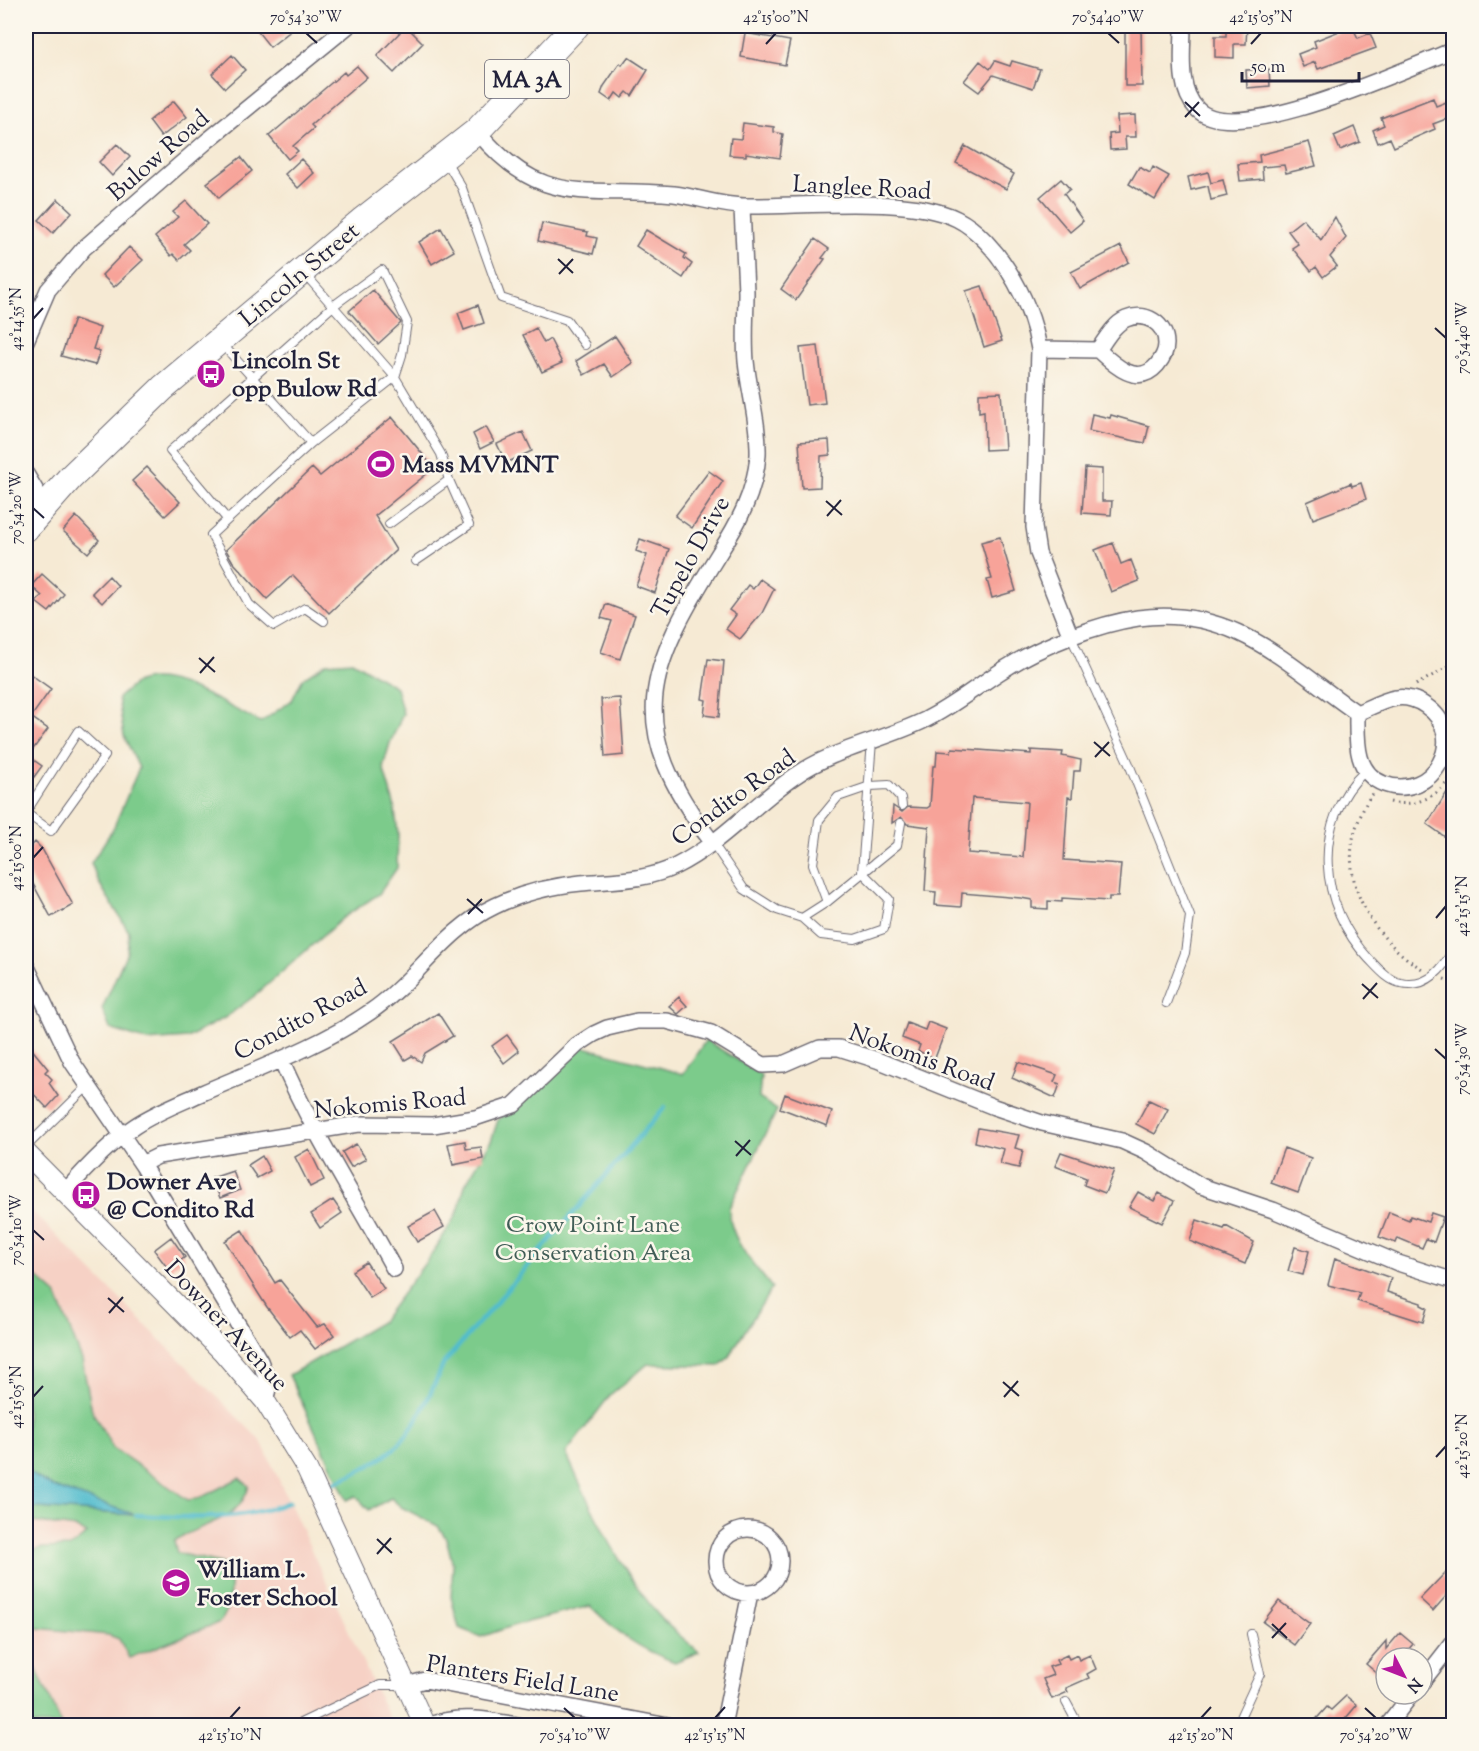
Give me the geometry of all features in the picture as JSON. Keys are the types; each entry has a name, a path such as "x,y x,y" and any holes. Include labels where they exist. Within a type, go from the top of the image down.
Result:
{"main road":[{"name":"Lincoln Street","path":"26,528 95,453 163,388 302,271 477,130 576,26"}],"street":[{"name":"Bulow Road","path":"26,341 48,290 84,249 207,141 348,26"},
{"path":"1182,26 1185,87 1199,111 1215,118 1255,120 1321,102 1454,50"},
{"name":"Langlee Road","path":"477,130 497,155 517,171 551,186 594,193 675,194 742,206 879,205 930,209 958,219 999,255 1034,321 1039,349 1034,527 1038,553 1071,637"},
{"name":"Tupelo Drive","path":"712,842 689,811 667,771 657,741 653,710 656,680 665,648 738,524 749,498 758,455 746,360 742,206"},
{"path":"1039,349 1098,350 1119,369 1140,374 1153,370 1164,357 1166,344 1162,328 1154,320 1139,316 1125,319 1098,350"},
{"path":"26,474 45,506"},
{"name":"Condito Road","path":"65,1192 122,1136 166,1109 281,1059 369,1013 395,993 462,926 492,907 530,892 648,876 672,868 698,854 796,775 823,760 944,711 1005,668 1039,649 1071,637 1135,618 1162,616 1192,619 1232,629 1260,641 1282,655 1357,713"},
{"path":"1397,698 1417,700 1436,712 1444,728 1447,748 1439,768 1426,781 1409,788 1395,788 1380,783 1366,770 1357,752 1357,713 1397,698"},
{"path":"26,965 58,1036 88,1086 142,1164 263,1367 269,1385 265,1401"},
{"name":"Nokomis Road","path":"142,1164 158,1156 359,1124 433,1125 500,1112 523,1098 578,1045 594,1034 607,1028 637,1021 667,1021 711,1033 762,1065 783,1064 820,1048 839,1048 877,1060 1003,1111 1042,1123 1122,1141 1146,1152 1201,1186 1262,1206 1398,1263 1454,1281"},
{"path":"281,1059 314,1131 348,1184 394,1269"},
{"name":"Downer Avenue","path":"26,1153 223,1352 265,1401 307,1469 426,1725"},
{"path":"745,1530 765,1534 772,1540 779,1557 776,1576 770,1585 750,1593 729,1587 717,1569 719,1548 734,1533 745,1530"},
{"path":"723,1725 750,1593"},
{"path":"1434,1667 1454,1641"},
{"name":"Planters Field Lane","path":"407,1685 425,1680 668,1725"},
{"path":"1388,1725 1403,1706"},
{"name":"Planters Field Lane","path":"426,1725 456,1718 522,1725"}],"lane":[{"path":"444,157 462,188 501,298 567,320 585,345"},
{"path":"227,519 170,451 251,376 333,306 382,270 407,322 402,355 395,377 310,443 211,535 249,604 274,626 305,608 324,621"},
{"path":"302,271 395,377 441,454 449,480 469,525 416,561"},
{"path":"219,341 310,443"},
{"path":"389,524 449,480"},
{"path":"1071,637 1129,764 1190,916 1185,953 1166,1003"},
{"path":"78,731 105,756 51,831 26,812 78,731"},
{"path":"862,872 872,741"},
{"path":"1366,770 1350,785 1334,812 1328,844 1329,879 1339,916 1351,940 1382,972 1401,983 1422,982 1434,975 1444,968 1454,948"},
{"path":"827,902 813,864 819,820 838,797 870,786 889,785 901,798 902,806"},
{"path":"801,918 827,902 897,845 901,823"},
{"path":"712,842 744,889 777,910 801,918 821,935 855,939 884,929 889,899 862,872"},
{"path":"26,1147 88,1086"},
{"path":"1236,1725 1260,1674 1251,1634"},
{"path":"294,1725 380,1685 407,1685"},
{"path":"1066,1702 1079,1725"}],"path":[{"path":"1397,698 1454,663"},
{"path":"1447,704 1454,699"},
{"path":"1454,772 1433,796 1420,801 1392,803 1371,794 1356,827 1351,850 1352,872 1367,915 1391,946 1409,961 1434,975 1454,982"}],"shaded area":[{"name":"William L. Foster School","path":"26,1205 261,1441 392,1725 26,1725"}],"green space":[{"path":"352,661 396,687 403,714 390,743 383,767 394,804 398,833 397,868 379,894 344,917 257,994 226,1017 187,1038 147,1041 110,1029 102,1009 127,952 129,932 99,883 91,863 113,829 139,768 124,736 118,698 136,683 150,679 165,680 199,691 261,722 292,700 303,678 326,663"},
{"name":"Crow Point Lane Conservation Area","path":"706,1040 761,1075 759,1098 777,1110 729,1208 733,1231 738,1241 750,1261 772,1288 728,1358 719,1366 648,1364 611,1394 566,1453 595,1515 641,1593 660,1617 699,1652 675,1662 650,1652 629,1639 590,1606 515,1625 481,1637 459,1628 451,1597 453,1565 446,1538 438,1526 401,1507 391,1498 369,1510 356,1496 347,1500 289,1375 381,1322 434,1251 458,1212 465,1185 491,1141 498,1120 581,1046 683,1074"},
{"path":"26,1270 56,1294 82,1360 92,1411 113,1448 188,1500 200,1498 239,1478 249,1486 244,1498 228,1514 174,1541 177,1553 221,1563 230,1573 228,1606 220,1622 129,1658 119,1639 109,1635 26,1627 26,1552 42,1548 70,1547 87,1534 76,1528 26,1521 26,1507 133,1515 53,1487 26,1471"},
{"path":"34,1664 62,1725 26,1725 26,1668"}],"water":[{"path":"26,1471 53,1487 136,1515 26,1507"}],"building":[{"path":"266,26 297,26 270,47 258,32"},
{"path":"406,26 423,43 394,73 377,56"},
{"path":"1125,26 1141,26 1142,86 1125,86"},
{"path":"1226,26 1247,26 1246,44 1234,44 1234,58 1215,57 1215,36 1226,36"},
{"path":"1352,26 1358,38 1370,33 1376,48 1318,69 1315,62 1303,67 1298,54 1316,47 1314,41"},
{"path":"745,33 790,41 785,65 741,57"},
{"path":"232,55 245,70 225,88 212,74"},
{"path":"628,57 648,70 632,96 627,92 622,98 616,93 611,101 601,94 604,86 620,63 622,65"},
{"path":"980,61 990,69 995,61 1010,66 1012,61 1040,69 1033,88 993,75 979,92 964,81"},
{"path":"357,66 367,77 311,125 314,128 293,146 298,151 288,159 269,136 344,72 346,75"},
{"path":"1269,69 1270,86 1247,88 1246,70"},
{"path":"1433,98 1436,106 1449,101 1454,116 1433,124 1435,129 1394,147 1390,138 1378,143 1373,130 1384,125 1381,118"},
{"path":"174,101 187,117 161,137 149,121"},
{"path":"1135,115 1136,137 1125,137 1126,149 1110,150 1109,134 1118,133 1117,116"},
{"path":"743,123 774,127 774,132 783,134 780,158 746,153 746,156 729,155 731,138 741,139"},
{"path":"1354,127 1360,142 1340,150 1334,136"},
{"path":"1309,142 1316,166 1286,173 1284,165 1262,167 1263,179 1240,181 1238,164 1260,162 1259,155"},
{"path":"117,144 130,157 112,176 99,162"},
{"path":"965,146 1014,174 1006,189 956,163"},
{"path":"241,157 252,171 219,198 207,183"},
{"path":"301,159 314,173 298,188 285,174"},
{"path":"1139,167 1150,173 1153,167 1169,176 1155,200 1129,184"},
{"path":"1208,172 1211,183 1223,180 1227,196 1211,200 1208,186 1191,190 1188,177"},
{"path":"1061,179 1070,189 1064,194 1083,221 1070,232 1040,197"},
{"path":"58,199 72,212 53,233 39,220"},
{"path":"186,201 207,224 184,244 190,250 179,260 173,254 171,256 155,237 178,217 173,212"},
{"path":"1335,217 1346,238 1330,257 1337,266 1323,277 1316,267 1311,271 1292,248 1298,244 1288,231 1303,219 1321,240"},
{"path":"542,223 588,232 587,236 597,238 593,254 538,241"},
{"path":"441,228 454,251 432,264 419,242"},
{"path":"646,230 686,254 684,258 692,264 683,278 636,246"},
{"path":"815,239 829,249 822,258 825,259 796,300 781,289"},
{"path":"1121,246 1129,262 1080,289 1071,272"},
{"path":"129,247 143,260 114,287 102,275"},
{"path":"982,286 1002,341 984,347 966,291"},
{"path":"373,290 401,323 378,344 349,311"},
{"path":"478,305 484,323 464,330 458,313"},
{"path":"74,319 100,328 93,349 100,351 95,365 61,356"},
{"path":"536,328 544,343 550,339 562,363 542,372 523,335"},
{"path":"615,336 633,363 613,377 604,364 584,375 576,361"},
{"path":"818,346 825,403 807,405 800,348"},
{"path":"1001,392 1005,449 985,450 984,411 979,412 979,393"},
{"path":"1092,414 1110,418 1111,415 1149,426 1145,443 1089,431"},
{"name":"Mass MVMNT","path":"392,417 434,468 375,516 396,550 329,613 293,575 267,599 233,562 226,550 312,468 320,476"},
{"path":"486,427 494,442 480,449 473,434"},
{"path":"523,432 532,451 506,463 497,444"},
{"path":"829,440 830,455 821,456 820,487 802,488 799,442"},
{"path":"147,467 180,502 165,516 132,481"},
{"path":"1085,468 1102,469 1102,501 1112,501 1111,515 1082,513"},
{"path":"709,471 723,481 692,528 675,516"},
{"path":"1351,483 1352,486 1361,483 1366,499 1313,519 1307,502"},
{"path":"76,516 99,540 88,553 63,531"},
{"path":"1000,537 1016,591 992,598 987,580 992,579 981,542"},
{"path":"640,539 669,549 655,593 636,586 647,555 636,551"},
{"path":"1113,543 1121,564 1131,560 1139,581 1111,592 1095,550"},
{"path":"42,574 64,594 49,612 36,602 42,596 31,586"},
{"path":"109,576 118,586 102,603 92,593"},
{"path":"760,579 774,589 762,613 740,639 726,629 736,615 729,610 748,585 753,589"},
{"path":"606,604 635,615 620,659 601,652 612,621 601,618"},
{"path":"708,659 724,661 719,717 704,715 706,700 702,699"},
{"path":"26,671 51,689 31,717 48,729 28,756 42,766 26,788"},
{"path":"620,698 624,755 605,757 601,699"},
{"path":"952,748 1031,754 1031,750 1063,752 1062,756 1081,760 1080,771 1074,771 1072,798 1068,797 1064,860 1121,864 1118,897 1109,897 1109,901 1062,898 1062,902 1048,901 1048,909 1032,908 1032,900 962,893 961,907 935,905 936,892 925,891 929,827 907,824 901,817 892,823 893,806 902,812 908,807 927,808 930,806 933,766 936,766 937,751 951,752","holes":["972,798 1027,802 1023,857 968,853"]},
{"path":"1454,781 1454,832 1448,839 1427,824"},
{"path":"35,842 42,849 73,905 51,917 26,871 26,852"},
{"path":"679,997 687,1006 678,1014 669,1006"},
{"path":"438,1013 453,1036 425,1053 421,1062 412,1056 405,1060 393,1041"},
{"path":"928,1022 946,1029 935,1058 918,1051 920,1045 902,1038 907,1023 925,1030"},
{"path":"507,1035 519,1051 504,1063 492,1046"},
{"path":"26,1042 48,1069 45,1072 52,1079 49,1083 58,1096 47,1108 26,1086"},
{"path":"1018,1062 1057,1075 1054,1082 1060,1084 1055,1098 1012,1078"},
{"path":"785,1094 832,1112 827,1126 780,1108"},
{"path":"1149,1100 1168,1109 1155,1134 1136,1124"},
{"path":"978,1128 1019,1135 1015,1148 1023,1150 1019,1168 1000,1164 1004,1149 975,1142"},
{"path":"465,1141 466,1149 481,1147 483,1159 453,1165 448,1144"},
{"path":"356,1144 366,1159 351,1167 342,1152"},
{"path":"1284,1148 1311,1158 1298,1193 1271,1183"},
{"path":"309,1149 324,1180 310,1187 295,1157"},
{"path":"1061,1152 1114,1170 1105,1193 1084,1185 1086,1178 1055,1166"},
{"path":"262,1156 270,1171 257,1178 248,1165"},
{"path":"233,1171 240,1190 220,1198 212,1178"},
{"path":"1138,1192 1154,1201 1159,1193 1174,1201 1162,1223 1129,1207"},
{"path":"333,1200 342,1213 320,1228 311,1214"},
{"path":"435,1211 444,1227 417,1242 408,1226"},
{"path":"1389,1212 1409,1220 1410,1216 1428,1222 1431,1213 1443,1217 1434,1242 1426,1239 1422,1248 1398,1238 1396,1243 1379,1237"},
{"path":"1197,1220 1224,1229 1226,1226 1254,1242 1245,1264 1190,1241"},
{"path":"242,1230 275,1283 280,1280 317,1327 325,1324 334,1335 315,1349 300,1330 290,1337 267,1307 225,1241"},
{"path":"171,1237 185,1257 169,1270 154,1250"},
{"path":"1295,1247 1309,1251 1303,1275 1288,1271"},
{"path":"1335,1258 1391,1278 1387,1292 1421,1303 1427,1308 1423,1322 1357,1301 1360,1293 1328,1285"},
{"path":"366,1262 384,1289 370,1298 352,1271"},
{"path":"1446,1572 1454,1578 1454,1587 1433,1611 1420,1599"},
{"path":"1279,1601 1310,1624 1294,1645 1263,1622"},
{"path":"1400,1633 1413,1644 1411,1646 1389,1646"},
{"path":"1067,1655 1069,1659 1077,1655 1079,1660 1090,1655 1096,1669 1087,1674 1089,1678 1066,1688 1068,1692 1052,1699 1043,1679 1053,1675 1049,1667 1058,1664 1056,1660"},
{"path":"1374,1655 1374,1671 1366,1664"},
{"path":"1346,1696 1357,1705 1340,1725 1311,1725 1327,1707 1331,1710"}],"waterway":[{"path":"333,1483 379,1460 401,1442 420,1414 444,1363 665,1107"},
{"path":"136,1515 233,1516 289,1502"}],"place":[{"name":"Lincoln St opp Bulow Rd","path":"211,374"},
{"name":"Mass MVMNT","path":"381,464"},
{"name":"Downer Ave @ Condito Rd","path":"86,1195"},
{"name":"William L. Foster School","path":"176,1583"}]}
